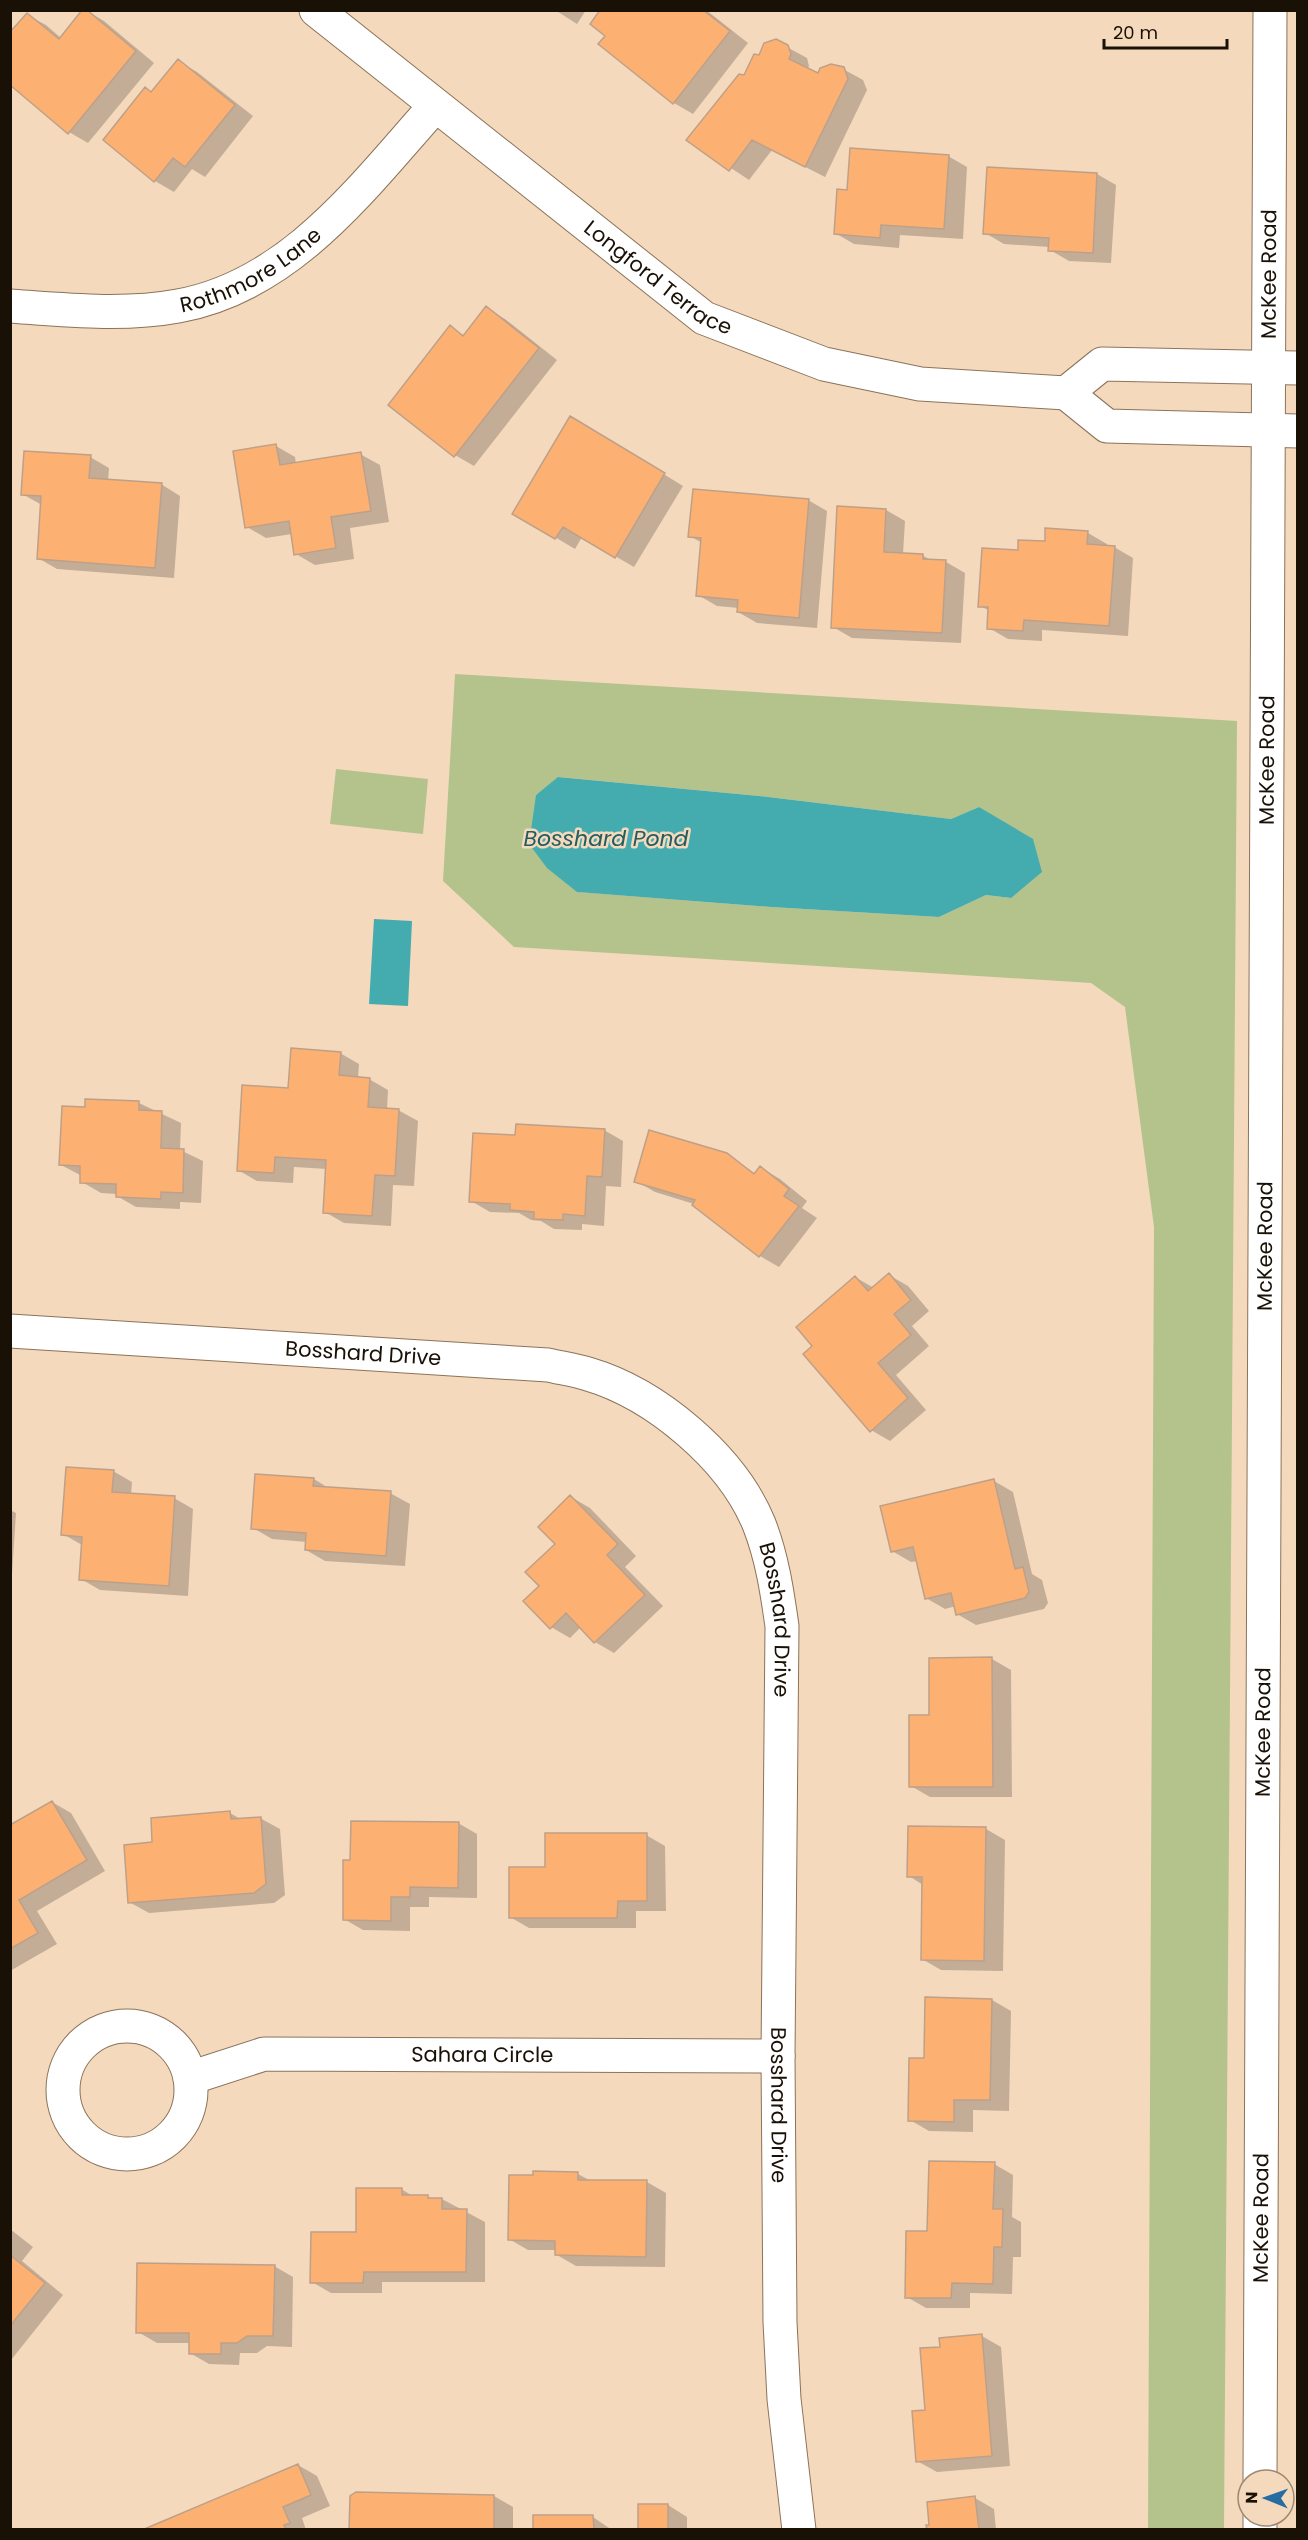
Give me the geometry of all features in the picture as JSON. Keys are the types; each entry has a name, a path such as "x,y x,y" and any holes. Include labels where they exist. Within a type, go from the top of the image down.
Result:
{"street":[{"name":"Longford Terrace","path":"316,10 704,318 824,364 920,384 1066,393"},
{"name":"McKee Road","path":"1260,2468 1283,430 1283,367 1270,10"},
{"name":"Rothmore Lane","path":"10,306 128,311 180,306 226,291 288,258 341,210 435,105"},
{"path":"1283,367 1102,364 1066,393 1107,426 1283,430"},
{"name":"Bosshard Drive","path":"10,1331 548,1365 589,1374 627,1390 681,1424 731,1475 758,1523 776,1580 782,1626 778,2056 780,2322 784,2399 799,2529"},
{"name":"Sahara Circle","path":"190,2078 264,2054 778,2056"}],"green space":[{"path":"455,674 1237,721 1224,2529 1148,2529 1154,1227 1125,1007 1091,983 514,947 443,881","holes":["559,777 759,796 951,819 979,807 1011,898 986,895 939,917 578,892 536,795"]},
{"path":"336,769 428,779 423,834 330,824"}],"water":[{"name":"Bosshard Pond","path":"558,777 759,796 951,819 979,807 1033,839 1042,872 1011,898 986,895 939,917 577,892 547,868 529,844 536,795"},
{"path":"374,919 412,921 408,1006 369,1004"}],"building":[{"path":"82,10 87,10 136,51 68,134 10,85 10,32 27,13 59,39"},
{"path":"600,10 703,10 730,31 673,104 598,44 605,36 590,24"},
{"path":"776,39 788,45 791,54 789,59 818,73 820,68 831,64 844,67 848,79 805,167 752,140 729,171 686,140 739,74 744,75 754,54 759,55 764,43"},
{"path":"178,59 235,105 185,167 173,158 154,182 103,140 145,87 151,92"},
{"path":"850,148 949,155 944,229 881,225 880,238 834,234 837,189 847,190"},
{"path":"987,167 1097,173 1093,253 1048,251 1049,238 983,234"},
{"path":"486,306 539,348 454,457 388,405 450,325 463,336"},
{"path":"570,416 665,473 615,558 563,527 555,539 512,514"},
{"path":"276,444 280,465 361,452 371,511 331,517 336,548 294,555 289,521 245,528 233,451"},
{"path":"24,451 91,455 89,478 162,483 155,568 37,559 41,496 21,495"},
{"path":"693,489 809,499 799,618 737,612 738,600 696,596 701,538 688,537"},
{"path":"837,506 886,509 884,552 923,554 923,559 946,560 942,633 831,628"},
{"path":"1045,528 1088,531 1087,544 1115,546 1109,626 1024,620 1023,631 987,629 988,607 978,607 982,548 1018,550 1018,540 1045,541"},
{"path":"291,1048 341,1052 339,1075 370,1078 368,1107 399,1109 395,1176 375,1175 372,1216 323,1213 326,1160 275,1157 274,1173 237,1171 242,1085 288,1088"},
{"path":"85,1099 139,1101 139,1110 162,1111 161,1148 184,1149 183,1193 161,1192 161,1199 116,1197 116,1184 80,1183 80,1166 59,1165 62,1106 85,1107"},
{"path":"516,1124 605,1129 602,1177 587,1176 585,1216 563,1214 563,1220 534,1219 534,1212 510,1210 510,1204 469,1202 473,1133 515,1135"},
{"path":"649,1130 727,1153 754,1174 760,1166 789,1189 784,1196 799,1206 759,1257 692,1205 695,1200 634,1182"},
{"path":"889,1273 911,1300 894,1314 911,1335 878,1363 908,1398 870,1432 803,1354 812,1346 796,1327 855,1276 868,1291"},
{"path":"66,1467 114,1470 112,1492 175,1496 169,1586 79,1580 82,1537 61,1535"},
{"path":"255,1474 314,1478 313,1486 391,1491 386,1556 305,1550 306,1533 251,1529"},
{"path":"994,1479 1015,1569 1023,1567 1029,1592 1025,1598 956,1615 951,1593 925,1599 913,1547 891,1552 880,1506"},
{"path":"570,1495 618,1544 607,1555 645,1595 594,1643 566,1613 550,1629 523,1601 539,1586 525,1572 555,1544 538,1527"},
{"path":"992,1657 993,1787 909,1787 909,1715 929,1715 929,1658"},
{"path":"52,1801 87,1860 19,1900 38,1933 10,1949 10,1825"},
{"path":"230,1811 231,1819 261,1817 266,1884 254,1893 128,1903 124,1845 152,1842 151,1818"},
{"path":"351,1821 459,1822 458,1888 410,1887 410,1897 391,1897 391,1921 343,1920 343,1860 350,1860"},
{"path":"908,1826 986,1827 984,1961 921,1960 922,1877 907,1877"},
{"path":"545,1833 647,1833 647,1901 618,1901 617,1918 509,1918 509,1867 545,1867"},
{"path":"925,1997 992,1999 990,2100 954,2100 954,2122 908,2121 909,2058 924,2058"},
{"path":"929,2161 995,2162 993,2209 1003,2209 1002,2247 994,2247 993,2284 952,2283 951,2298 905,2298 906,2231 927,2231"},
{"path":"533,2171 578,2172 578,2180 647,2180 646,2257 555,2255 555,2241 508,2240 509,2175 533,2175"},
{"path":"356,2188 402,2188 402,2195 428,2195 428,2198 442,2198 442,2209 467,2209 466,2272 364,2272 363,2283 310,2283 311,2232 356,2232"},
{"path":"10,2255 45,2283 10,2326"},
{"path":"137,2263 275,2265 273,2336 247,2336 237,2343 221,2343 221,2354 189,2354 189,2333 136,2333"},
{"path":"982,2334 992,2456 916,2462 912,2411 925,2410 920,2348 940,2347 939,2338"},
{"path":"298,2464 311,2495 283,2507 290,2523 284,2525 286,2530 142,2530"},
{"path":"356,2492 494,2495 494,2530 349,2530 350,2496"},
{"path":"975,2496 979,2530 927,2530 926,2525 929,2525 927,2502"},
{"path":"638,2504 668,2504 668,2530 638,2530"},
{"path":"533,2515 593,2515 594,2530 533,2530"}]}
